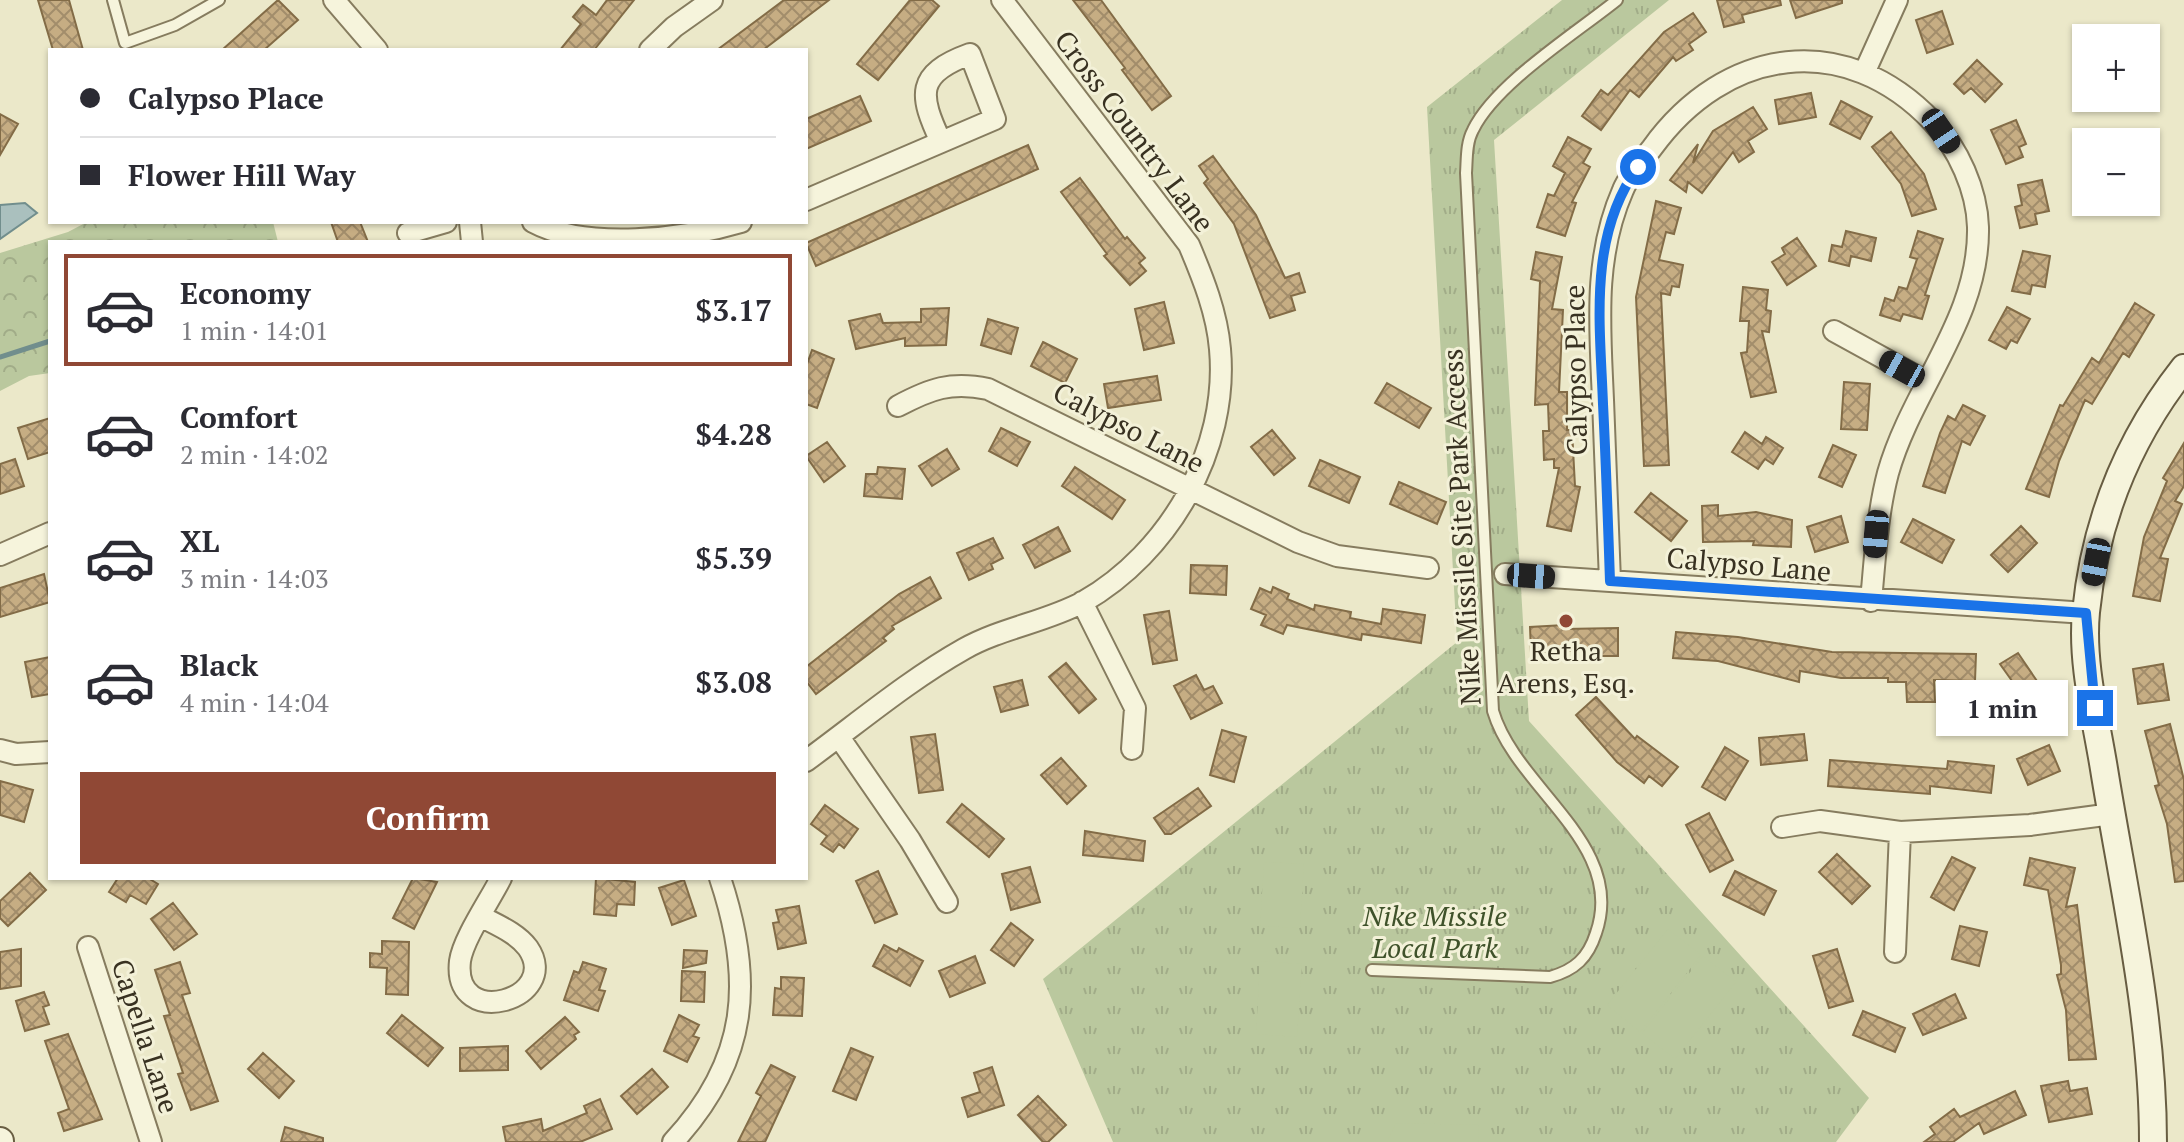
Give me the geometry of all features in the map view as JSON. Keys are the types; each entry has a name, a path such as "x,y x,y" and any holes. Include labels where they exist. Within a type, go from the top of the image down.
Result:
{"street":[{"path":"334,0 375,48"},
{"path":"652,48 674,27 712,0"},
{"name":"Cross Country Lane","path":"808,760 965,648 1082,602 1142,559 1171,525 1208,451 1218,408 1220,349 1206,286 1189,245 1002,0"},
{"path":"1865,71 1897,0"},
{"name":"Calypso Place","path":"1610,581 1599,283 1608,230 1624,186 1666,129 1701,97 1741,72 1796,59 1817,60 1865,71 1916,104 1941,131 1957,155 1973,195 1978,225 1974,278 1957,323 1925,381 1888,472 1876,534 1871,601"},
{"path":"808,199 941,142"},
{"path":"408,232 438,224"},
{"path":"539,224 581,239 635,230 713,230 734,224"},
{"path":"1834,331 1925,381"},
{"path":"2153,1142 2145,1009 2090,681 2086,613 2106,510 2130,448 2184,368"},
{"name":"Calypso Lane","path":"898,406 936,386 952,384 988,389 1263,527 1337,556 1428,568"},
{"path":"0,555 48,534"},
{"name":"Calypso Lane","path":"1505,574 1871,601 2086,613"},
{"path":"1082,602 1135,708 1132,749"},
{"path":"839,737 910,840 947,902"},
{"path":"0,750 16,754 48,752"},
{"path":"1782,827 1820,821 1900,832 2030,825 2112,814"},
{"path":"1895,952 1900,832"},
{"path":"482,917 500,880"},
{"path":"673,1142 713,1091 734,1039 743,984 741,957 721,880"},
{"name":"Capella Lane","path":"88,947 151,1142"}],"lane":[{"path":"113,0 125,43 175,25 219,0"},
{"name":"Nike Missile Site Park Access","path":"1372,970 1550,977 1576,968 1593,943 1598,927 1601,883 1589,853 1525,774 1501,736 1493,711 1466,163 1471,132 1487,108 1512,83 1617,0"}],"green space":[{"name":"Nike Missile Local Park","path":"1562,0 1669,0 1494,140 1529,721 1869,1098 1836,1142 1113,1142 1043,979 1457,642 1427,107"},
{"path":"83,224 274,224 278,240 48,240 48,373 29,376 0,391 0,253 68,232"},
{"path":"1264,862 1304,864 1300,928 1260,926"},
{"path":"1668,929 1701,955 1640,1032 1607,1005"},
{"path":"1703,956 1736,982 1675,1059 1642,1033"},
{"path":"1260,961 1302,964 1297,1037 1256,1034"},
{"path":"1396,1123 1479,1125 1478,1142 1387,1142"}],"water":[{"path":"25,203 37,213 0,239 0,205"}],"building":[{"path":"38,0 69,0 82,48 52,48"},
{"path":"278,0 298,20 266,48 224,48"},
{"path":"607,0 634,0 596,48 562,48 581,24 573,17 583,5 596,15"},
{"path":"784,0 829,0 766,48 720,48"},
{"path":"910,0 932,0 939,6 878,80 857,64"},
{"path":"1073,0 1101,0 1171,96 1152,110 1122,70 1125,68"},
{"path":"1717,0 1780,0 1781,5 1742,15 1744,22 1724,27"},
{"path":"1790,0 1842,0 1842,3 1796,18"},
{"path":"1942,11 1953,44 1927,53 1916,20"},
{"path":"1693,13 1706,32 1689,44 1693,50 1676,61 1673,57 1639,97 1630,90 1601,130 1582,116 1601,90 1608,95 1664,32"},
{"path":"1977,60 2002,84 1985,102 1971,88 1964,94 1954,84"},
{"path":"1811,93 1816,117 1779,124 1775,100"},
{"path":"860,96 871,121 808,148 808,118"},
{"path":"1841,101 1872,117 1860,139 1830,124"},
{"path":"1753,107 1767,129 1748,141 1754,152 1739,162 1733,152 1702,193 1688,182 1686,192 1670,180 1698,144 1693,163 1713,131"},
{"path":"0,114 18,124 0,155"},
{"path":"2016,120 2026,144 2019,147 2023,157 2006,164 1991,130"},
{"path":"1891,132 1924,174 1936,209 1912,216 1901,184 1872,147"},
{"path":"1568,137 1591,149 1583,163 1590,167 1572,202 1576,203 1565,236 1537,227 1548,194 1554,196 1565,173 1553,166"},
{"path":"1028,145 1038,169 816,266 808,242"},
{"path":"1213,156 1256,215 1285,278 1299,273 1305,292 1291,296 1295,310 1270,318 1234,224 1204,183 1208,179 1199,166"},
{"path":"1080,178 1125,239 1127,237 1145,258 1139,263 1146,271 1130,285 1104,256 1107,254 1061,192"},
{"path":"2042,180 2049,211 2035,214 2037,224 2020,228 2015,207 2022,205 2018,185"},
{"path":"1656,201 1681,208 1674,234 1666,232 1659,260 1683,265 1679,287 1672,286 1670,295 1661,293 1669,465 1644,466 1636,297"},
{"path":"332,224 361,224 367,240 337,240"},
{"path":"1846,231 1876,238 1871,261 1851,256 1849,266 1829,261 1832,245 1842,247"},
{"path":"1918,231 1943,239 1925,295 1929,296 1922,319 1903,314 1900,321 1880,315 1885,298 1894,301 1899,287 1907,289 1917,259 1910,257"},
{"path":"1797,238 1816,266 1787,285 1772,262 1785,254 1782,248"},
{"path":"2023,251 2050,256 2045,287 2032,285 2030,294 2012,291"},
{"path":"1536,252 1562,257 1552,309 1563,310 1559,392 1567,392 1567,430 1572,430 1575,486 1580,487 1571,531 1547,526 1559,468 1554,468 1554,459 1544,460 1543,431 1549,431 1548,404 1535,405 1540,281 1531,279"},
{"path":"1743,287 1768,290 1766,310 1771,311 1769,332 1762,331 1776,392 1751,397 1741,353 1747,352 1749,321 1740,321"},
{"path":"1164,302 1174,343 1144,350 1135,309"},
{"path":"2135,303 2154,315 2129,357 2123,353 2092,404 2085,400 2059,461 2049,497 2026,489 2060,405 2063,406 2092,358 2099,363"},
{"path":"2007,307 2030,319 2017,343 2011,340 2006,349 1989,340"},
{"path":"949,308 946,345 905,346 905,338 856,349 849,321 880,314 883,323 921,322 921,309"},
{"path":"988,319 1018,328 1011,354 981,345"},
{"path":"1043,342 1077,359 1065,383 1031,366"},
{"path":"812,350 834,359 817,408 808,405 808,361"},
{"path":"1157,376 1161,400 1108,408 1104,384"},
{"path":"1844,382 1870,384 1867,430 1841,429"},
{"path":"1387,383 1431,408 1419,428 1375,403"},
{"path":"1963,405 1985,416 1970,445 1962,441 1945,493 1923,486 1948,416 1955,420"},
{"path":"48,419 48,453 28,459 18,428"},
{"path":"1001,428 1030,442 1017,466 989,451"},
{"path":"1272,430 1295,458 1274,475 1251,447"},
{"path":"1745,432 1762,444 1766,437 1783,448 1773,464 1765,459 1758,469 1732,452"},
{"path":"827,442 845,466 824,482 808,455"},
{"path":"2184,443 2184,486 2175,501 2182,504 2160,558 2168,559 2160,601 2133,596 2144,537 2167,481 2163,478"},
{"path":"1833,445 1856,455 1842,487 1819,477"},
{"path":"947,449 959,469 932,486 919,466"},
{"path":"15,459 24,486 0,494 0,464"},
{"path":"1320,460 1360,477 1349,503 1309,486"},
{"path":"878,467 905,469 902,499 864,496 866,474 877,474"},
{"path":"1075,467 1125,500 1112,519 1062,486"},
{"path":"1399,482 1446,502 1437,524 1390,504"},
{"path":"1651,493 1687,521 1671,541 1635,512"},
{"path":"1718,505 1718,516 1756,512 1792,520 1791,547 1753,545 1754,541 1703,542 1702,506"},
{"path":"1841,516 1848,542 1815,552 1807,527"},
{"path":"1913,519 1954,540 1942,563 1901,542"},
{"path":"2021,526 2037,543 2008,572 1991,555"},
{"path":"1058,527 1070,551 1035,568 1023,545"},
{"path":"993,538 1003,558 991,564 993,569 969,580 957,553"},
{"path":"1191,565 1227,566 1226,595 1190,593"},
{"path":"44,574 48,603 0,617 0,588"},
{"path":"930,577 941,598 892,626 894,629 883,638 886,641 816,694 808,684 808,665 899,594"},
{"path":"1273,587 1289,594 1287,599 1314,610 1315,605 1351,612 1350,618 1381,624 1383,609 1425,615 1421,643 1362,634 1361,640 1287,625 1283,634 1261,625 1266,615 1251,609 1260,588 1271,593"},
{"path":"1169,611 1177,660 1153,664 1144,615"},
{"path":"1564,625 1564,629 1618,628 1618,656 1586,656 1585,650 1531,653 1530,627"},
{"path":"1676,632 1738,637 1832,652 1976,654 1975,681 1934,680 1935,702 1907,702 1906,682 1888,682 1888,678 1841,678 1800,671 1799,682 1718,661 1673,658"},
{"path":"2018,653 2039,684 2022,695 2000,664"},
{"path":"48,657 48,694 32,697 25,662"},
{"path":"1066,663 1096,699 1079,713 1049,677"},
{"path":"2163,664 2169,700 2138,704 2133,669"},
{"path":"1196,675 1204,690 1213,686 1222,703 1191,719 1174,686"},
{"path":"1022,680 1028,705 1001,712 994,687"},
{"path":"1596,697 1635,739 1637,736 1678,767 1662,786 1649,776 1644,783 1617,762 1576,715"},
{"path":"2170,724 2184,780 2184,881 2175,882 2167,824 2155,786 2159,785 2145,731"},
{"path":"1222,730 1246,737 1234,782 1210,775"},
{"path":"935,734 943,790 919,793 911,737"},
{"path":"1804,734 1807,760 1761,765 1759,738"},
{"path":"2049,745 2060,771 2028,785 2017,759"},
{"path":"1725,747 1748,761 1725,800 1702,787"},
{"path":"1061,758 1086,786 1067,804 1041,775"},
{"path":"1830,760 1947,769 1948,761 1994,766 1991,793 1930,786 1930,794 1828,786"},
{"path":"0,781 33,790 24,822 0,815"},
{"path":"1198,788 1211,806 1171,834 1165,834 1154,818"},
{"path":"962,804 1004,839 989,857 947,822"},
{"path":"825,805 858,829 844,848 839,844 833,852 821,844 827,836 811,824"},
{"path":"1709,813 1733,860 1710,872 1686,825"},
{"path":"1085,831 1145,841 1143,861 1083,855"},
{"path":"1837,854 1870,886 1852,904 1819,872"},
{"path":"1952,857 1975,868 1954,910 1931,897"},
{"path":"2030,858 2075,868 2066,907 2077,905 2096,1059 2069,1060 2066,1010 2057,975 2061,974 2061,965 2048,890 2024,885"},
{"path":"1030,867 1040,902 1011,910 1002,874"},
{"path":"878,871 897,914 875,923 856,881"},
{"path":"1735,871 1776,891 1764,915 1723,895"},
{"path":"30,873 46,890 8,926 0,918 0,901"},
{"path":"117,880 151,880 158,884 146,904 130,895 126,902 109,892"},
{"path":"412,880 437,882 414,929 393,918"},
{"path":"596,880 635,882 634,905 617,904 616,916 594,914"},
{"path":"684,880 696,916 672,925 659,888"},
{"path":"173,903 197,934 174,950 151,919"},
{"path":"799,906 806,943 778,949 773,923 779,922 776,910"},
{"path":"1011,923 1033,940 1014,966 991,950"},
{"path":"1960,926 1987,932 1979,966 1952,959"},
{"path":"382,941 409,942 408,995 386,994 387,968 370,967 370,953 382,954"},
{"path":"884,945 897,952 899,948 923,961 910,986 873,966"},
{"path":"21,949 21,986 0,989 0,952"},
{"path":"1837,949 1853,1001 1829,1008 1813,956"},
{"path":"684,950 707,951 706,963 683,968"},
{"path":"975,956 985,983 950,997 939,971"},
{"path":"180,962 190,993 182,995 218,1101 191,1110 178,1074 183,1073 164,1016 170,1015 155,970"},
{"path":"583,962 606,969 599,990 605,991 598,1011 564,1000 574,971 579,973"},
{"path":"682,971 705,972 704,1002 681,1001"},
{"path":"781,977 804,978 802,1016 773,1015 775,988 781,989"},
{"path":"44,992 49,1005 43,1007 49,1024 25,1031 16,1001"},
{"path":"1955,994 1966,1018 1923,1035 1913,1014"},
{"path":"1863,1011 1905,1028 1895,1052 1853,1035"},
{"path":"402,1015 443,1048 428,1066 387,1033"},
{"path":"679,1015 699,1025 693,1036 699,1038 687,1062 664,1051"},
{"path":"565,1017 579,1032 574,1035 576,1039 541,1069 526,1051"},
{"path":"68,1034 102,1119 64,1131 58,1113 69,1109 45,1041"},
{"path":"508,1046 508,1070 460,1071 460,1048"},
{"path":"851,1048 873,1057 856,1100 833,1091"},
{"path":"263,1053 294,1081 279,1098 248,1069"},
{"path":"771,1065 795,1077 765,1142 738,1142 761,1096 756,1093"},
{"path":"992,1067 1004,1105 968,1117 962,1098 980,1092 974,1073"},
{"path":"652,1069 668,1087 637,1114 621,1096"},
{"path":"2068,1081 2070,1091 2087,1088 2092,1114 2049,1122 2041,1086"},
{"path":"2015,1091 2026,1115 1984,1134 1979,1123 1953,1142 1924,1142 1935,1134 1930,1127 1954,1109 1960,1117"},
{"path":"1038,1096 1066,1125 1048,1142 1043,1142 1018,1115"},
{"path":"600,1099 612,1129 580,1142 506,1142 503,1127 541,1119 543,1131 587,1113 584,1106"},
{"path":"285,1127 323,1138 323,1142 281,1142"}],"waterway":[{"path":"0,357 48,342"}],"place":[{"name":"Retha Arens, Esq.","path":"1566,621"}],"route":[{"path":"1638,167 1624,186 1608,230 1599,283 1610,581 1871,601 2086,613 2090,681 2095,708"}]}
